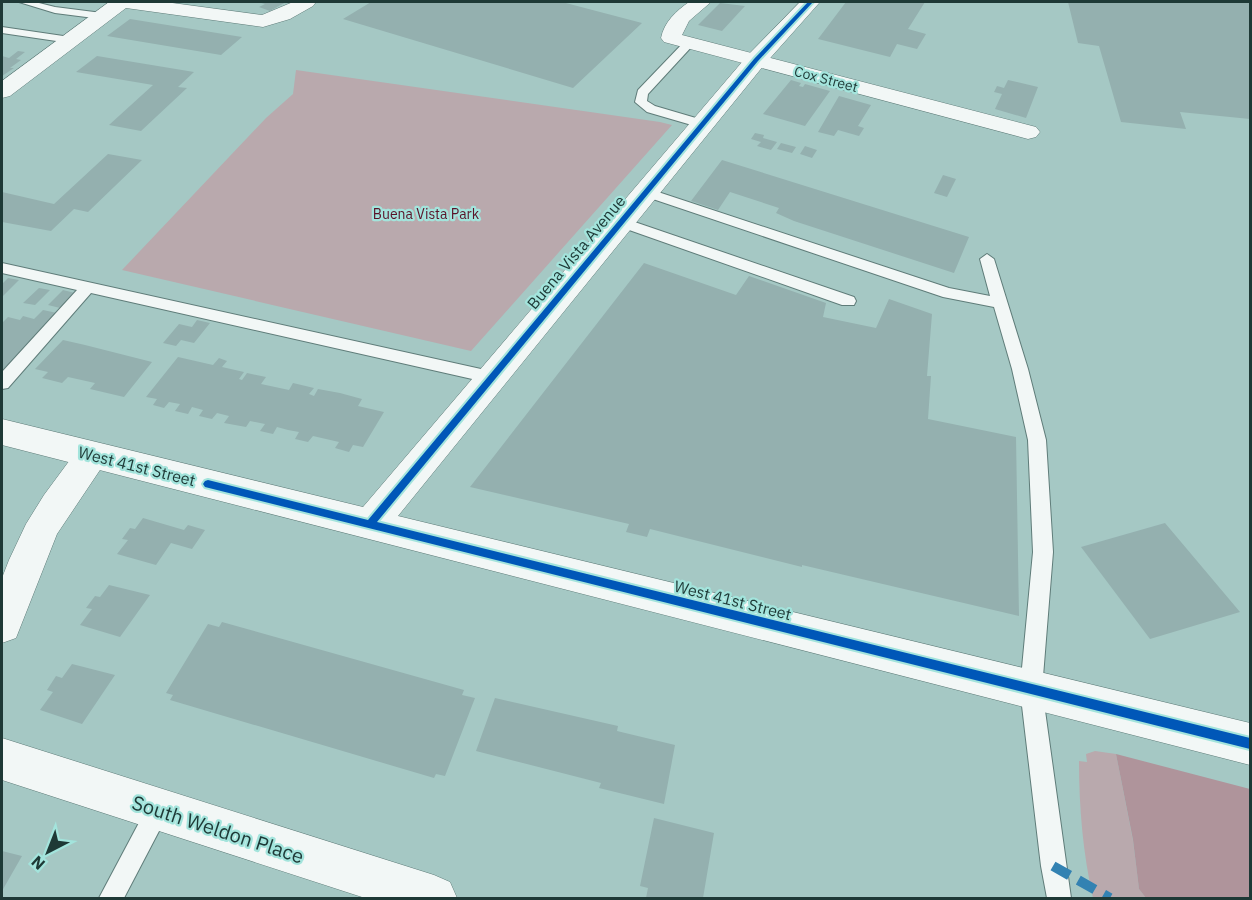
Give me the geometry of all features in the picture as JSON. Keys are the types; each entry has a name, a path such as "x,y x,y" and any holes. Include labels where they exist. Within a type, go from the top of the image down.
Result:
{"street":[{"path":"2,91 121,2"},
{"path":"126,2 263,21 283,15 306,2"},
{"path":"689,43 671,38 672,31 686,12 701,2"},
{"name":"Buena Vista Avenue","path":"369,525 702,124 756,60 810,2"},
{"name":"Cox Street","path":"689,43 1028,132"},
{"name":"West 41st Street","path":"2,432 1251,744"},
{"path":"2,625 30,553 45,524 93,455"},
{"name":"South Weldon Place","path":"2,759 434,898"}],"lane":[{"path":"24,2 102,16"},
{"path":"2,30 70,40"},
{"path":"689,43 642,93 641,102 651,109 702,124"},
{"path":"646,192 948,292 1001,303"},
{"path":"620,222 848,301"},
{"path":"987,259 1020,369 1037,440 1043,552 1031,689 1059,898"},
{"path":"2,268 490,377"},
{"path":"2,383 89,286"},
{"path":"111,898 158,810"}],"green space":[{"name":"Buena Vista Park","path":"296,70 672,125 471,351 122,270 266,118 293,94"},
{"path":"1095,751 1116,754 1133,841 1139,889 1146,898 1093,898 1082,830 1079,761 1087,762 1086,754"}],"shaded area":[{"path":"1116,754 1250,789 1250,898 1146,898 1139,889 1133,840"}],"building":[{"path":"258,2 286,2 270,11 259,7 265,4"},
{"path":"371,2 562,2 642,23 573,88 343,19"},
{"path":"846,2 925,2 908,29 926,34 917,49 897,44 890,57 818,39"},
{"path":"1068,2 1250,2 1250,119 1180,112 1186,129 1121,122 1099,46 1078,43"},
{"path":"720,3 745,6 722,31 698,25"},
{"path":"130,19 242,37 221,55 107,36"},
{"path":"18,51 25,52 16,59 21,60 2,76 2,56 9,58"},
{"path":"97,56 194,72 178,87 187,88 141,131 109,125 153,85 76,72"},
{"path":"791,80 801,83 799,86 803,87 805,84 830,91 805,126 763,114"},
{"path":"1008,80 1038,87 1026,118 995,109 1002,94 994,92 997,86 1004,88"},
{"path":"839,96 871,105 858,126 864,128 859,136 838,130 834,136 818,132"},
{"path":"755,133 777,142 771,150 757,146 761,142 751,139"},
{"path":"781,143 796,147 792,153 777,149"},
{"path":"805,146 817,150 812,158 800,154"},
{"path":"108,154 142,160 88,212 74,209 51,231 2,222 2,192 54,204"},
{"path":"722,160 969,237 954,273 794,221 776,213 779,208 730,192 718,210 691,201"},
{"path":"943,175 956,179 947,197 934,193"},
{"path":"644,263 736,295 749,276 826,303 823,317 876,328 889,299 932,314 927,376 931,376 928,419 1016,437 1019,616 802,565 802,567 650,529 647,537 626,532 629,524 470,487"},
{"path":"8,278 19,280 2,297 2,284"},
{"path":"39,288 50,290 35,305 23,303"},
{"path":"63,290 75,293 60,308 48,305"},
{"path":"43,310 57,313 5,373 2,372 2,323 8,317 20,320 23,316 34,319"},
{"path":"197,320 210,323 194,343 181,340 176,346 163,343 179,324 192,327"},
{"path":"63,340 152,362 124,397 90,389 95,383 68,377 62,383 42,378 48,372 35,369"},
{"path":"178,357 213,365 219,358 227,361 222,367 244,372 239,379 242,380 247,373 266,377 261,384 289,390 293,383 314,388 309,394 314,396 318,389 340,393 362,399 358,406 384,412 363,447 353,445 349,452 335,448 339,442 313,436 308,442 295,439 299,432 277,427 273,434 260,431 265,424 250,421 246,427 224,423 229,416 217,413 212,419 199,416 203,410 192,407 188,414 175,411 180,404 169,402 164,408 153,405 157,399 146,397"},
{"path":"143,518 184,530 188,525 205,530 192,549 171,543 156,565 117,554 128,540 122,539 130,528 135,529"},
{"path":"1165,523 1240,612 1150,639 1081,547"},
{"path":"109,585 150,595 120,637 80,625 92,609 86,608 95,596 100,597"},
{"path":"222,622 464,690 462,695 475,698 445,776 436,774 434,778 170,700 173,695 166,693 208,624 219,627"},
{"path":"72,664 115,675 82,724 40,710 53,692 47,690 56,676 62,678"},
{"path":"495,698 618,726 617,731 675,745 664,804 599,788 601,783 476,751"},
{"path":"654,818 714,833 703,898 646,898 648,888 640,886"},
{"path":"2,851 22,856 2,891"}],"marked path":[{"path":"1053,866 1110,898"}],"cycle path":[{"path":"369,525 756,60 810,2"},
{"path":"208,484 1250,744"}]}
